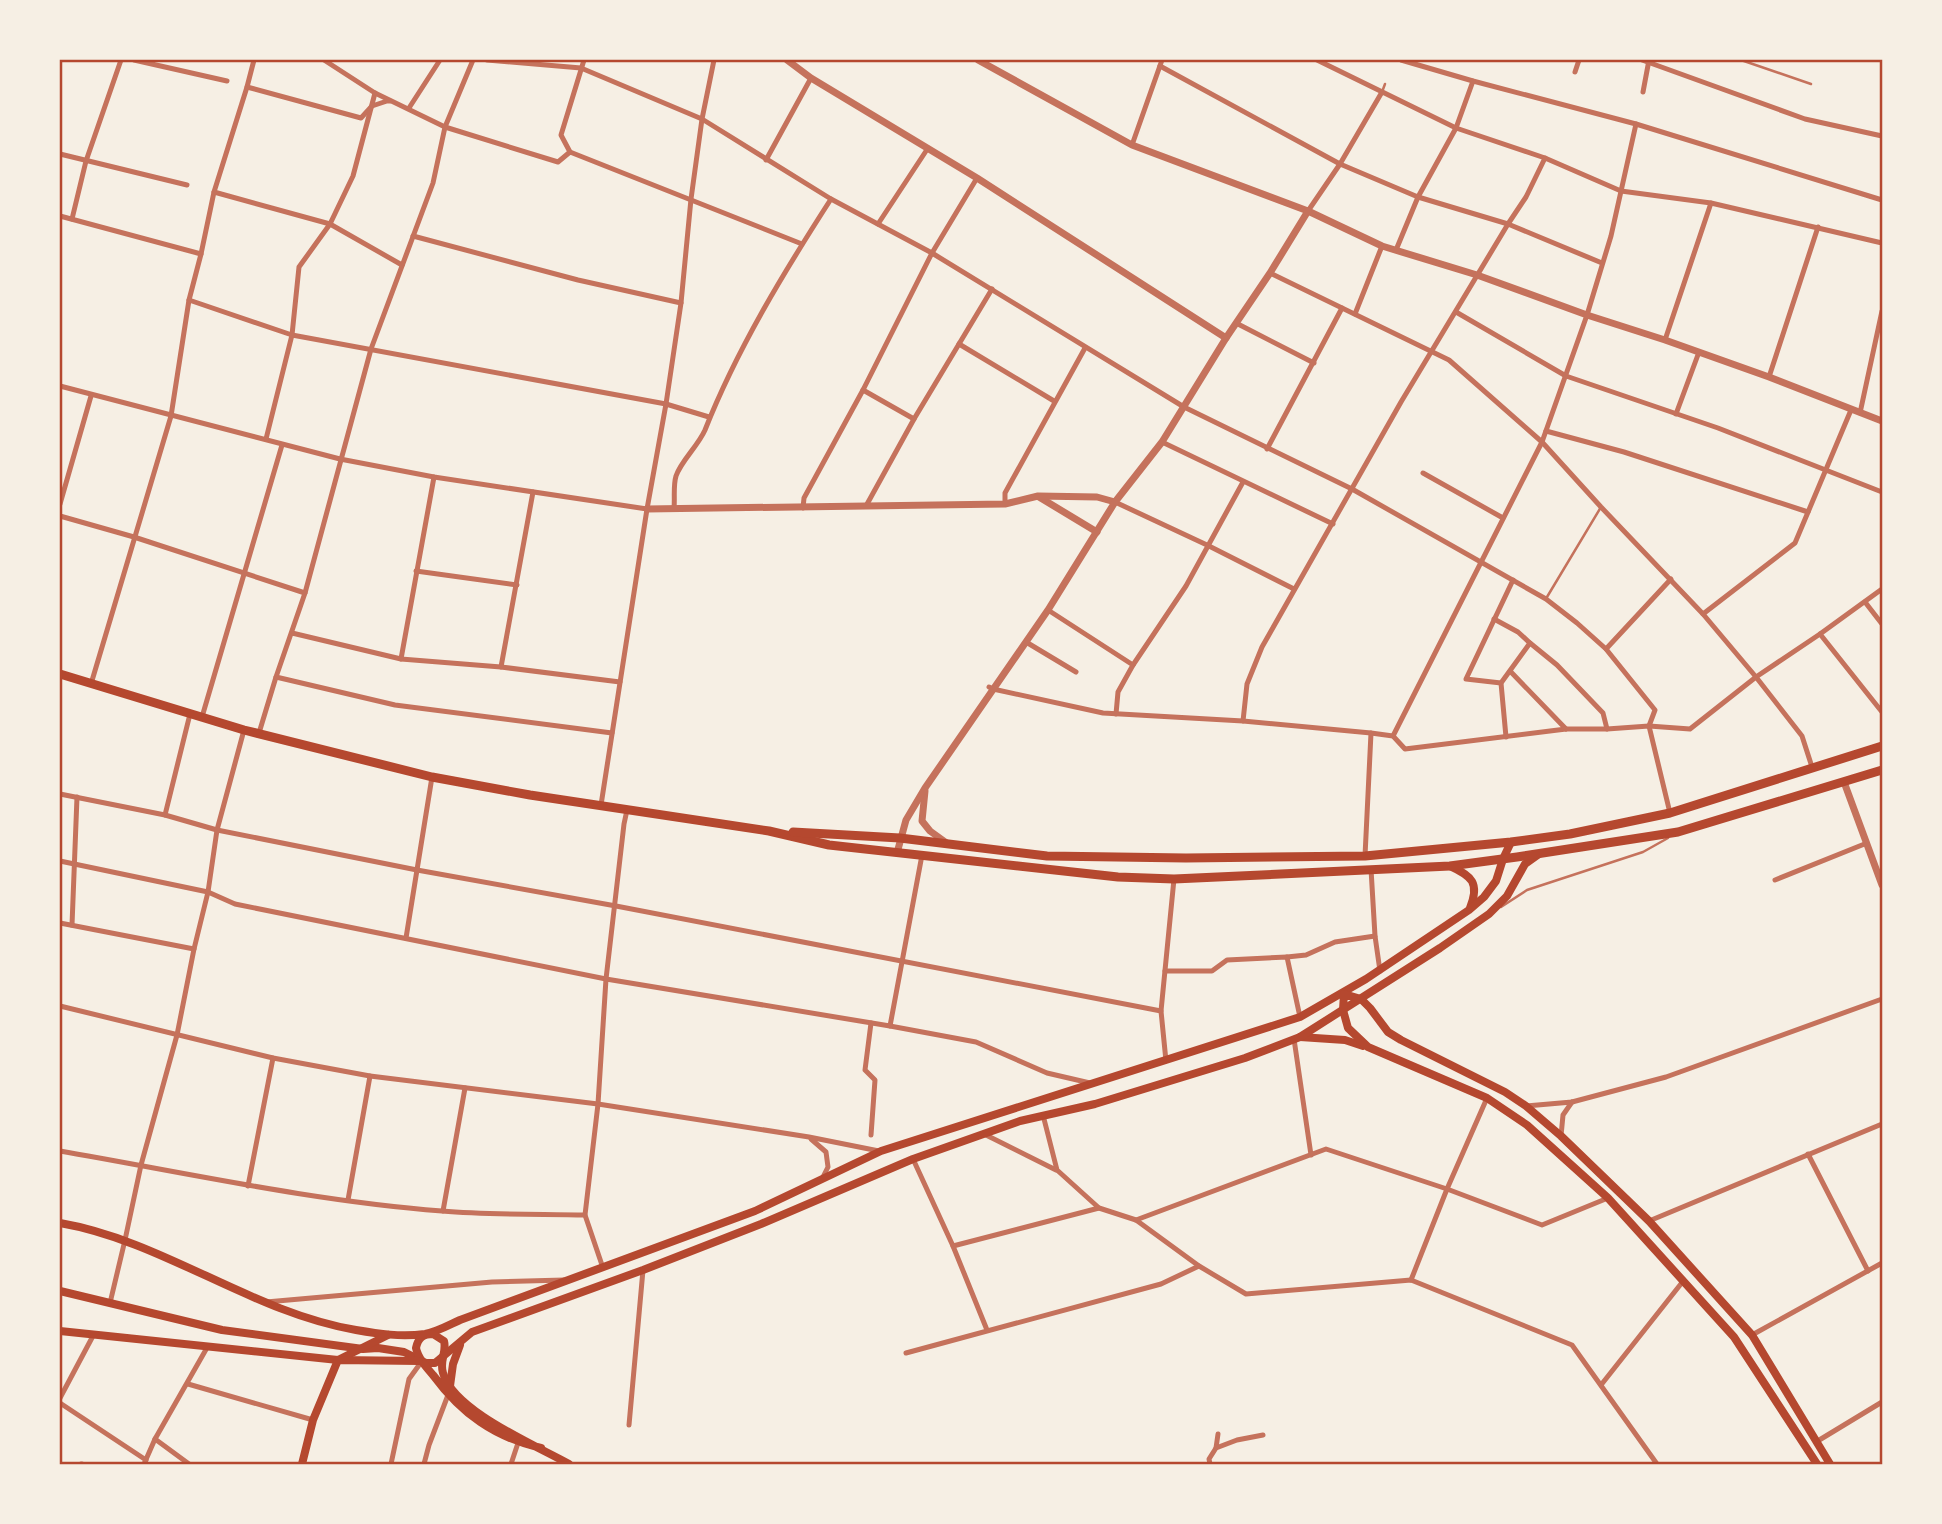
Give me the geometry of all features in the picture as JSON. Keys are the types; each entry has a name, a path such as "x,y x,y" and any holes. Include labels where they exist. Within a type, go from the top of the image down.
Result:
{"main road":[{"path":"60,674 244,730 432,777 530,795 769,831 829,845 1118,877 1174,879 1450,866 1503,859 1678,832 1882,770"},
{"path":"769,831 900,838 1047,856 1365,856 1570,834 1671,813 1882,746"},
{"path":"1511,842 1517,857 1515,880"},
{"path":"541,1448 518,1443 474,1419 416,1353 419,1338 755,1211 881,1152 1300,1017 1380,971 1485,897 1496,881 1511,842"},
{"path":"60,1331 338,1360 431,1363 442,1358 472,1332 761,1224 913,1159 1020,1121 1096,1104 1245,1058 1297,1038 1489,914 1507,896 1525,864 1540,853"},
{"path":"1450,866 1466,873 1473,883 1474,896 1469,910"},
{"path":"1370,1008 1376,989"},
{"path":"1344,994 1361,999 1388,1032 1401,1040 1527,1106 1649,1221 1752,1335 1830,1465"},
{"path":"1344,994 1343,1010 1348,1028 1368,1047"},
{"path":"1297,1038 1345,1040 1368,1047 1487,1098 1527,1125 1608,1198 1734,1337 1817,1465"},
{"path":"60,1223 125,1240 262,1302 329,1326 388,1335 437,1335 444,1341 446,1350 442,1358 443,1375 449,1391 496,1425 569,1465"},
{"path":"60,1290 222,1330 404,1352 422,1361"},
{"path":"302,1465 313,1420 338,1360 388,1335"},
{"path":"449,1391 455,1357 463,1340"}],"street":[{"path":"72,219 86,162 121,60"},
{"path":"134,60 227,81"},
{"path":"92,684 171,416 189,300 214,192 254,60"},
{"path":"324,60 375,93 445,127 558,162 570,152"},
{"path":"409,108 440,60"},
{"path":"258,733 305,593 372,349 433,183 445,127 473,60"},
{"path":"487,60 580,68 702,119 831,199 932,253 1184,407 1352,489 1546,599 1606,649 1655,710 1649,726 1671,813"},
{"path":"584,60 561,135 570,152 802,244"},
{"path":"601,806 666,404 681,303 702,119 714,60"},
{"path":"787,60 811,78 977,178 1226,338"},
{"path":"978,60 1132,145 1308,211 1382,246 1477,275 1587,316 1699,352 1882,421"},
{"path":"1317,60 1456,128 1545,158 1621,191 1711,203 1882,243"},
{"path":"1401,60 1636,124 1882,200"},
{"path":"1575,72 1579,60"},
{"path":"1643,92 1646,60 1805,119 1882,136"},
{"path":"1132,145 1161,63 1340,164 1418,197 1508,224 1602,263"},
{"path":"766,160 811,78"},
{"path":"1396,250 1418,197 1456,128 1473,81"},
{"path":"247,87 361,118 372,106 387,101 409,108"},
{"path":"897,853 906,820 925,788 991,688 1048,610 1115,502 1162,442 1226,338 1340,164 1382,92"},
{"path":"266,439 292,335 299,267 330,224 353,176 375,93"},
{"path":"1393,736 1542,442 1587,316 1636,124"},
{"path":"878,224 928,148"},
{"path":"60,154 187,185"},
{"path":"1243,721 1247,684 1262,647 1432,351 1526,197 1545,158"},
{"path":"803,508 804,498 863,390 932,253 977,178"},
{"path":"214,192 330,224 402,265"},
{"path":"674,508 676,476 704,432 746,342 831,199"},
{"path":"1664,340 1711,203"},
{"path":"60,216 201,254"},
{"path":"1769,377 1818,227"},
{"path":"414,236 578,281 681,303"},
{"path":"1355,314 1382,246"},
{"path":"1270,274 1432,351 1460,369 1542,442 1703,614 1756,677 1802,736 1812,767"},
{"path":"866,506 914,419 992,289"},
{"path":"189,300 292,335 666,404 709,417"},
{"path":"1267,449 1342,308"},
{"path":"1703,614 1795,543 1855,411 1882,311"},
{"path":"1456,312 1566,376 1676,414 1882,492"},
{"path":"1236,323 1314,363"},
{"path":"959,344 1054,401"},
{"path":"1005,504 1005,493 1086,348"},
{"path":"1676,414 1699,352"},
{"path":"60,386 340,460 647,509 1005,504 1038,496 1097,498 1115,502 1294,589"},
{"path":"863,390 914,419"},
{"path":"60,504 91,396"},
{"path":"1546,430 1808,512"},
{"path":"1162,442 1333,524"},
{"path":"202,718 282,445"},
{"path":"1423,473 1503,519"},
{"path":"401,659 434,477"},
{"path":"1116,714 1118,692 1186,586 1243,482"},
{"path":"500,667 533,492"},
{"path":"1038,496 1097,532"},
{"path":"60,516 134,537 305,593"},
{"path":"416,571 517,585"},
{"path":"1606,649 1671,579"},
{"path":"1501,683 1466,679 1513,580"},
{"path":"991,688 1103,713 1243,721 1393,736 1405,749 1566,729 1649,726 1690,729 1756,677 1882,589"},
{"path":"1865,602 1882,624"},
{"path":"1048,610 1133,665"},
{"path":"1494,619 1518,632 1557,665 1604,713 1607,729"},
{"path":"292,633 401,659 500,667 620,682"},
{"path":"1820,634 1882,712"},
{"path":"1026,642 1076,672"},
{"path":"1506,737 1501,683 1530,643"},
{"path":"1510,671 1566,729"},
{"path":"276,677 395,705 612,733"},
{"path":"165,815 190,714"},
{"path":"110,1303 141,1165 177,1035 208,892 217,830 244,730"},
{"path":"1365,856 1371,733"},
{"path":"407,938 432,777"},
{"path":"1844,782 1882,885"},
{"path":"925,788 922,821 930,831 949,844"},
{"path":"60,794 165,815 217,830 417,870 1161,1012"},
{"path":"72,925 77,797"},
{"path":"603,1268 585,1215 597,1104 606,979 627,810"},
{"path":"1775,880 1867,843"},
{"path":"890,1026 922,855"},
{"path":"60,861 208,892 234,904 606,979 976,1042 1047,1073 1090,1083"},
{"path":"1371,868 1380,971"},
{"path":"1166,1062 1161,1012 1174,879"},
{"path":"60,923 194,949"},
{"path":"1165,971 1212,971 1227,960 1306,955 1335,942 1376,936"},
{"path":"1287,957 1300,1017"},
{"path":"1527,1106 1572,1102 1666,1077 1882,999"},
{"path":"60,1006 273,1058 370,1076 597,1104 809,1137 881,1152"},
{"path":"871,1023 865,1070 875,1080 871,1135"},
{"path":"1297,1038 1311,1156"},
{"path":"248,1186 273,1058"},
{"path":"348,1200 370,1076"},
{"path":"443,1211 465,1088"},
{"path":"1411,1280 1487,1098"},
{"path":"1561,1136 1563,1115 1572,1102"},
{"path":"1044,1115 1056,1170"},
{"path":"1649,1221 1882,1124"},
{"path":"984,1134 1056,1170 1099,1208 1136,1220 1199,1266 1246,1294 1411,1280 1572,1345 1657,1465"},
{"path":"809,1137 826,1152 828,1167 822,1179"},
{"path":"1136,1220 1326,1149 1447,1189 1542,1225 1608,1198"},
{"path":"60,1151 248,1186 348,1200 443,1211 585,1215"},
{"path":"1808,1154 1868,1270"},
{"path":"913,1159 953,1246 987,1330"},
{"path":"953,1246 1099,1208"},
{"path":"1752,1335 1882,1263"},
{"path":"906,1353 1161,1284 1199,1266"},
{"path":"629,1425 643,1270"},
{"path":"262,1302 492,1282 570,1279"},
{"path":"1601,1385 1684,1280"},
{"path":"60,1398 94,1334"},
{"path":"60,1404 145,1462 155,1439 208,1346"},
{"path":"391,1465 409,1379 422,1361"},
{"path":"188,1384 313,1420"},
{"path":"424,1465 449,1391"},
{"path":"1816,1442 1882,1402"},
{"path":"1210,1465 1209,1460 1216,1448 1218,1434"},
{"path":"1216,1448 1237,1440 1263,1436"},
{"path":"155,1439 188,1465"},
{"path":"511,1465 518,1443"}],"lane":[{"path":"1741,60 1811,84"},
{"path":"1382,92 1385,84"},
{"path":"1546,599 1601,508"},
{"path":"1489,914 1527,890 1643,852 1678,832"}]}
